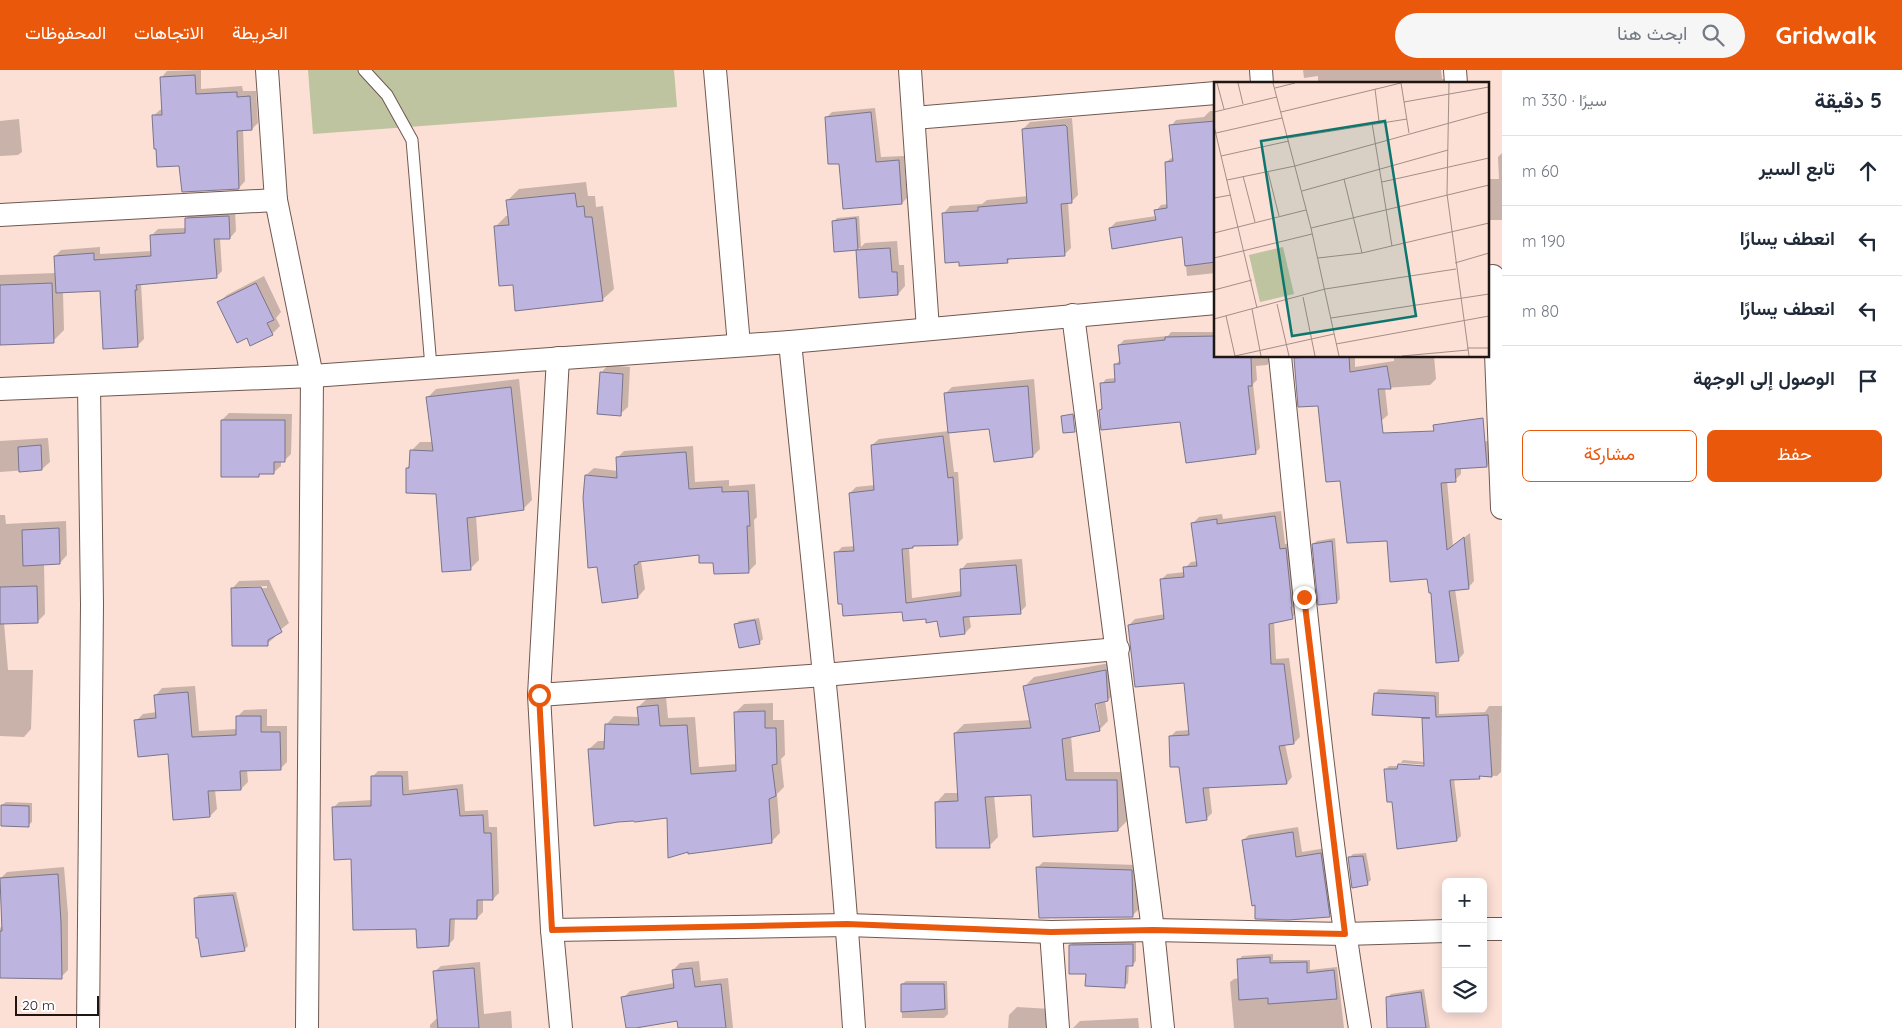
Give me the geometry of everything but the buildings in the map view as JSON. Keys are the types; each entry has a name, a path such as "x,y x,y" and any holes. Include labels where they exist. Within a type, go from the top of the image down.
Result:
{"street":[{"path":"267,70 276,200 312,376 307,1028"},
{"path":"716,70 739,345"},
{"path":"910,70 928,329"},
{"path":"914,118 1214,93"},
{"path":"0,215 276,200"},
{"path":"1495,276 1502,508"},
{"path":"0,389 312,376 790,342 1214,303"},
{"path":"1073,315 1118,649 1153,930 1163,1028"},
{"path":"790,342 824,675 847,924 854,1028"},
{"path":"558,358 539,695 552,930 561,1028"},
{"path":"1280,358 1304,597 1345,934 1360,1028"},
{"path":"88,1028 92,604 89,386"},
{"path":"539,695 824,675 1118,649"},
{"path":"552,930 847,924 1051,932 1153,930 1345,934 1442,931"},
{"path":"1487,929 1502,929"},
{"path":"1051,932 1058,1028"}],"lane":[{"path":"364,70 387,95 412,140 431,367"}],"green space":[{"path":"308,70 674,70 677,107 313,134"}],"route":[{"path":"539,695 552,930 847,924 1051,932 1153,930 1345,934 1304,597"}]}
